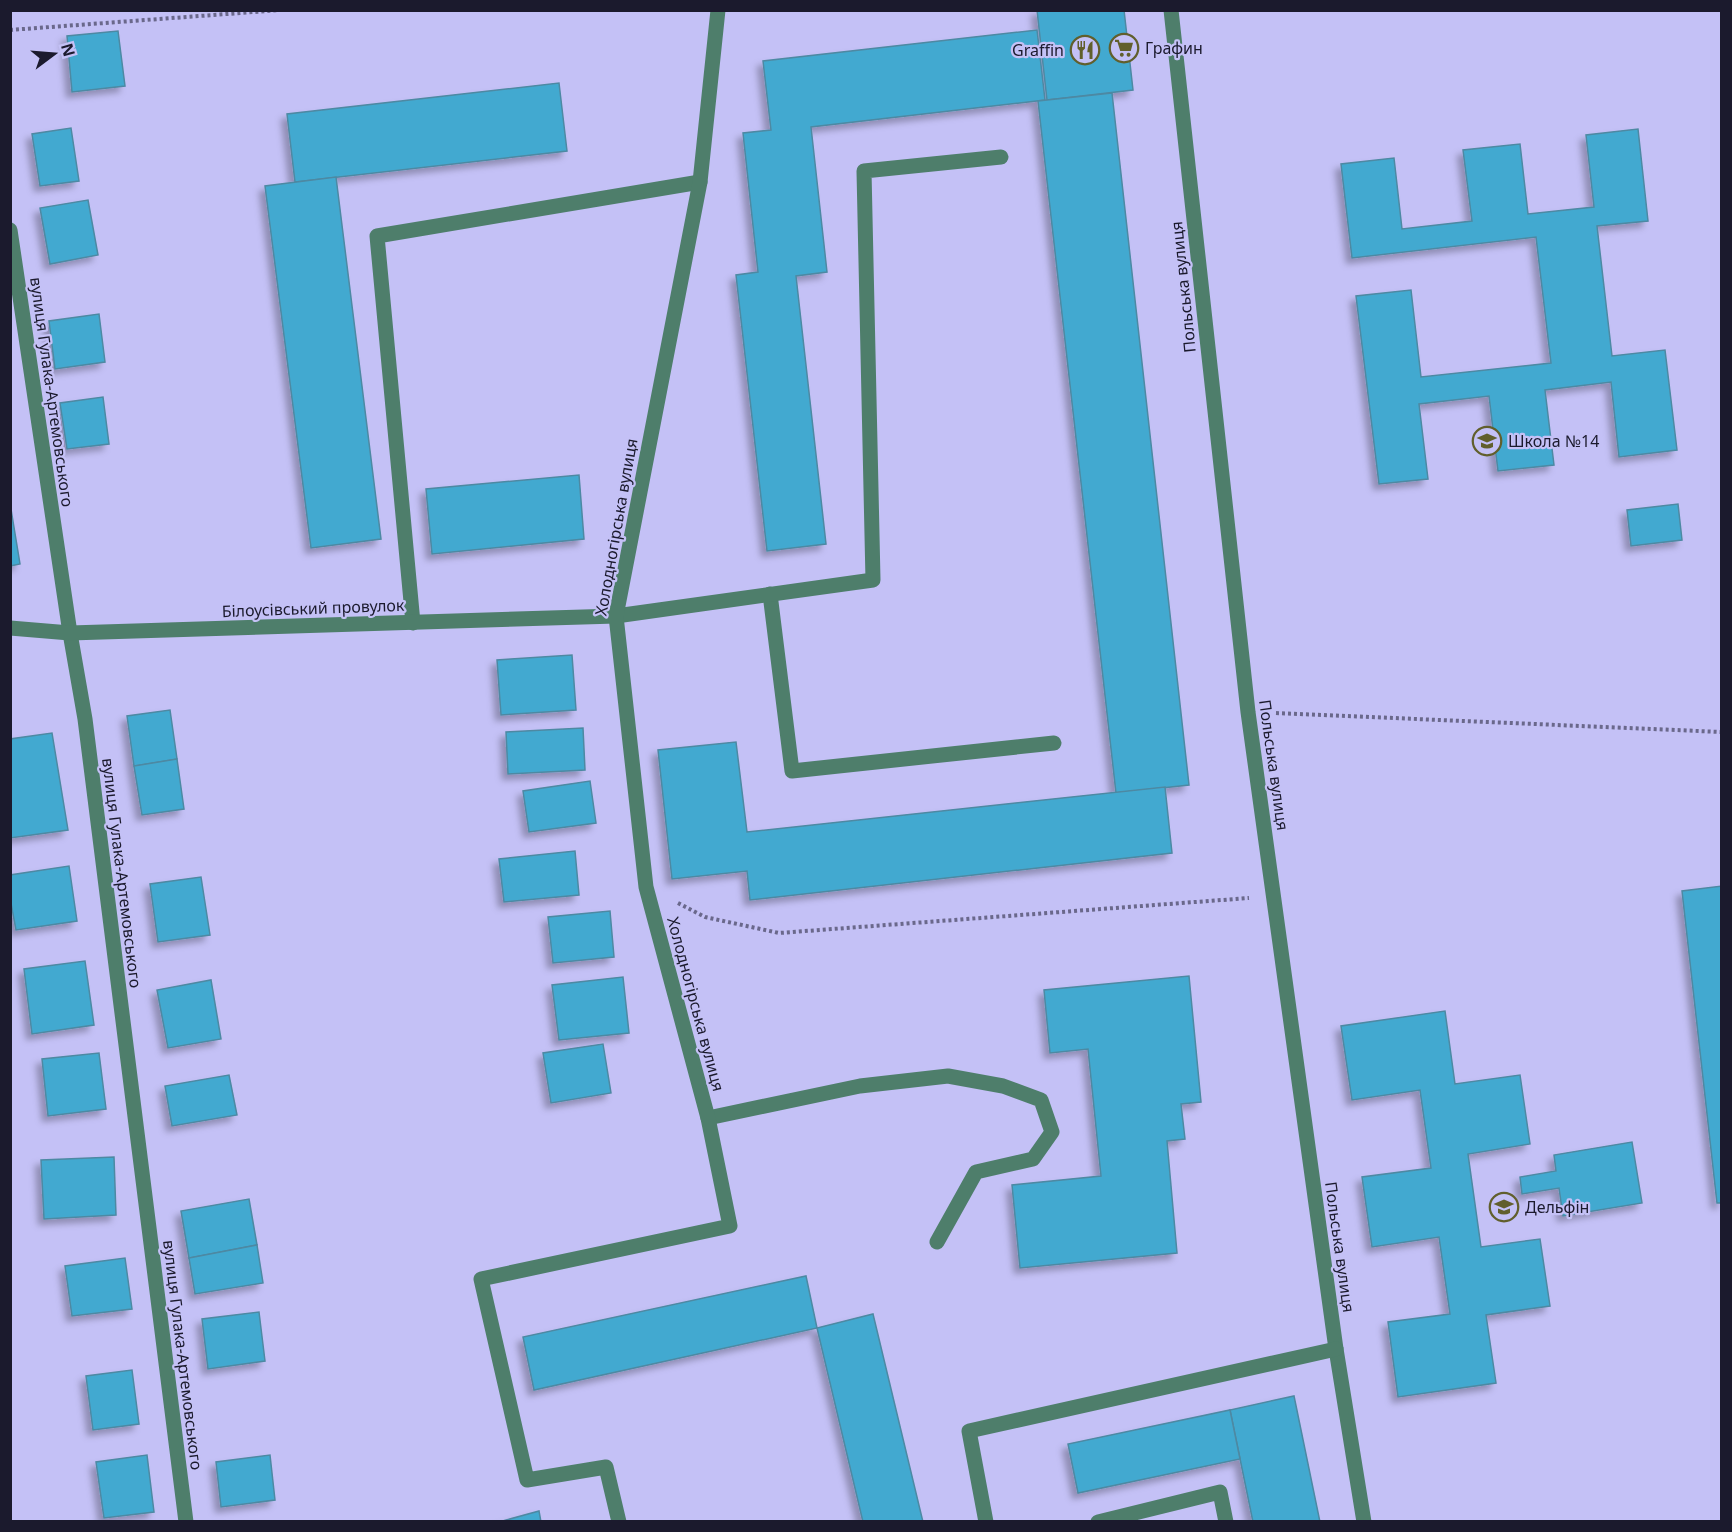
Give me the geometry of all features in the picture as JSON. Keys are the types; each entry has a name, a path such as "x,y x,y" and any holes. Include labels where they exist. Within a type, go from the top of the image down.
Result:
{"street":[{"name":"Холодногірська вулиця","path":"619,1521 606,1467 527,1480 481,1279 730,1226 708,1118 646,886 616,616 700,182 718,10"},
{"name":"Польська вулиця","path":"1171,10 1248,712 1336,1349 1364,1521"},
{"name":"Білоусівський провулок","path":"10,628 70,633 616,616 873,580 864,171 1002,157"},
{"path":"413,623 377,236 700,182"},
{"name":"вулиця Гулака-Артемовського","path":"10,230 85,719 186,1521"},
{"path":"770,594 792,771 1054,743"},
{"path":"708,1118 860,1086 948,1076 1003,1086 1041,1100 1052,1132 1033,1159 976,1172 937,1242"},
{"path":"986,1521 969,1431 1336,1349"},
{"path":"1098,1521 1220,1492 1226,1521"}],"path":[{"path":"10,30 281,10"},
{"path":"1248,712 1722,732"},
{"path":"646,886 705,917 778,933 1273,896"}],"building":[{"name":"Graffin","path":"1037,10 1124,10 1133,90 1047,100"},
{"path":"1037,30 1045,100 811,127 827,272 796,276 826,544 767,551 736,275 758,272 743,133 771,130 763,61"},
{"path":"118,31 125,86 72,92 67,36"},
{"path":"559,83 567,151 295,182 287,114"},
{"path":"1112,93 1189,785 1116,793 1038,101"},
{"path":"71,128 79,181 40,186 32,134"},
{"path":"1638,129 1648,221 1597,226 1612,356 1665,350 1677,450 1619,457 1611,382 1545,390 1554,465 1498,471 1489,396 1419,404 1428,479 1379,484 1356,296 1411,290 1421,377 1551,363 1536,237 1352,258 1341,164 1394,158 1402,229 1472,221 1463,150 1520,144 1528,214 1594,207 1586,135"},
{"path":"336,177 381,539 311,548 265,186"},
{"path":"88,200 98,255 50,264 40,208"},
{"path":"99,314 105,362 55,369 49,321"},
{"path":"103,397 109,444 67,449 60,403"},
{"path":"579,475 584,539 432,554 426,489"},
{"path":"10,503 20,564 10,566"},
{"path":"1678,504 1682,540 1631,546 1627,510"},
{"path":"572,655 576,710 501,715 497,660"},
{"path":"170,710 177,759 134,766 127,716"},
{"path":"583,728 585,770 508,774 506,732"},
{"path":"52,733 68,830 10,838 10,739"},
{"path":"736,742 747,832 1165,787 1172,853 750,900 747,871 672,879 658,750"},
{"path":"177,759 184,809 142,815 134,766"},
{"path":"590,781 596,823 529,832 523,791"},
{"path":"575,851 579,895 504,902 499,859"},
{"path":"69,866 77,921 16,930 10,898 10,875"},
{"path":"201,877 210,935 158,942 150,884"},
{"path":"1722,886 1722,1203 1717,1203 1682,891"},
{"path":"610,911 614,957 553,963 548,917"},
{"path":"85,961 94,1025 32,1034 24,969"},
{"path":"1189,976 1201,1102 1181,1104 1185,1139 1167,1141 1177,1253 1020,1268 1012,1185 1101,1176 1088,1049 1050,1053 1044,990"},
{"path":"623,977 629,1033 559,1040 552,985"},
{"path":"211,980 221,1039 168,1048 157,990"},
{"path":"1445,1011 1455,1084 1520,1075 1530,1144 1468,1154 1481,1247 1540,1239 1550,1306 1486,1315 1496,1383 1398,1397 1388,1322 1450,1314 1439,1237 1372,1247 1362,1177 1431,1168 1420,1090 1352,1100 1341,1026"},
{"path":"603,1044 611,1093 551,1103 543,1053"},
{"path":"99,1053 106,1109 48,1116 42,1059"},
{"path":"229,1075 237,1115 172,1126 165,1086"},
{"path":"1632,1142 1642,1203 1563,1216 1559,1188 1522,1194 1520,1177 1556,1171 1554,1155"},
{"path":"114,1157 116,1215 44,1219 41,1160"},
{"path":"249,1199 257,1245 189,1258 181,1211"},
{"path":"257,1245 263,1283 195,1294 189,1258"},
{"path":"125,1258 132,1309 72,1316 65,1266"},
{"path":"806,1276 817,1328 534,1390 523,1337"},
{"path":"259,1312 265,1361 208,1369 202,1319"},
{"path":"873,1314 923,1522 863,1522 817,1328"},
{"path":"132,1370 139,1424 93,1430 86,1376"},
{"path":"1294,1396 1320,1522 1253,1522 1230,1410"},
{"path":"1230,1410 1240,1459 1078,1493 1068,1444"},
{"path":"147,1455 154,1512 104,1518 96,1462"},
{"path":"270,1455 275,1500 221,1507 216,1462"},
{"path":"539,1511 541,1522 499,1522"}],"place":[{"name":"Графин","path":"1124,48"},
{"name":"Graffin","path":"1085,50"},
{"name":"Школа №14","path":"1487,441"},
{"name":"Дельфін","path":"1504,1207"}]}
